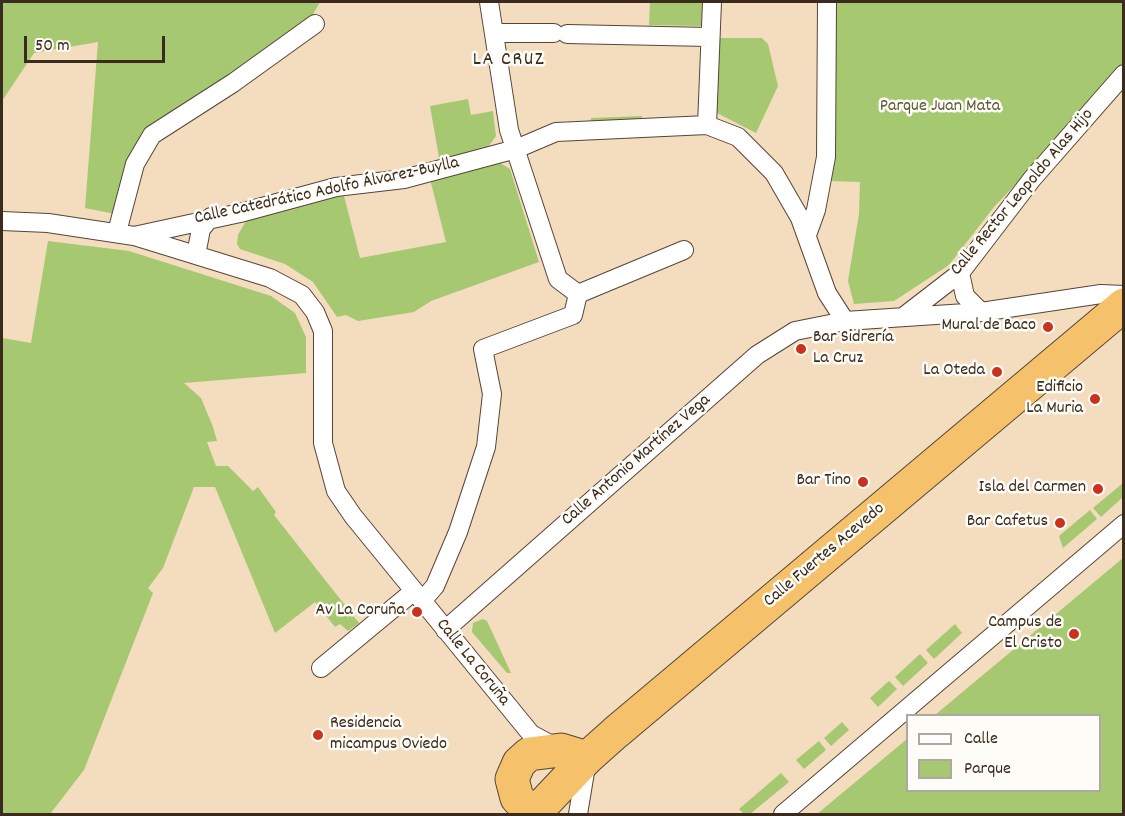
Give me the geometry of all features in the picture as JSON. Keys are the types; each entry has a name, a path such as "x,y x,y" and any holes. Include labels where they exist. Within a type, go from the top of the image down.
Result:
{"highway":[{"name":"Calle Fuertes Acevedo","path":"534,814 574,754 1124,305"},
{"path":"534,814 517,798 512,780 530,744 574,754"}],"street":[{"path":"489,2 509,130 558,279 578,294"},
{"path":"707,125 712,2"},
{"path":"807,235 816,210 826,157 827,2"},
{"path":"2,221 125,234 135,164 152,135 233,84 315,24"},
{"path":"494,33 709,37"},
{"name":"Calle Rector Leopoldo Alas Hijo","path":"903,317 960,273 1032,178 1120,80"},
{"name":"Calle Catedrático Adolfo Álvarez-Buylla","path":"125,234 240,213 336,188 404,179 516,149 556,132 707,125 738,137 757,154 784,187 807,235 827,293 845,321"},
{"path":"196,255 201,229 211,218"},
{"name":"Calle La Coruña","path":"125,234 284,283 302,295 310,304 323,331 323,443 332,480 344,504 445,630 530,744"},
{"path":"578,294 684,250"},
{"path":"960,273 965,296 981,312"},
{"path":"321,668 418,596 435,586 458,532 486,447 492,394 483,349 573,315 578,294"},
{"path":"845,321 981,312 1101,294 1124,295"},
{"name":"Calle Antonio Martínez Vega","path":"445,630 757,355 795,331 845,321"},
{"path":"783,814 1124,524"},
{"path":"574,754 578,814"}],"green space":[{"path":"2,2 320,2 309,21 176,113 115,214 85,208 98,42 34,53 2,101"},
{"path":"650,2 703,2 701,26 649,25"},
{"name":"Parque Juan Mata","path":"833,2 1123,2 1123,71 994,207 949,265 894,301 854,304 848,281 859,214 860,182 829,181"},
{"path":"717,38 762,38 768,44 778,86 756,133 717,113"},
{"path":"468,99 471,115 493,111 496,136 488,147 440,163 430,106"},
{"path":"642,116 642,123 591,124 591,118"},
{"path":"500,163 510,169 539,262 431,301 414,312 358,321 346,315 337,317 313,282 285,264 240,249 237,244 238,235 247,219 322,198 344,196 360,258 446,242 430,179"},
{"path":"48,241 129,251 271,296 295,313 306,337 306,373 184,383 201,398 213,427 217,441 207,442 216,466 228,466 253,491 258,487 276,512 274,515 359,623 348,631 340,624 335,627 315,602 275,633 215,487 194,487 163,568 148,588 153,593 84,770 50,814 2,814 2,338 31,343"},
{"path":"1123,483 1123,497 1101,517 1093,508"},
{"path":"1090,510 1097,519 1063,548 1059,536"},
{"name":"Campus de El Cristo","path":"1123,558 1123,814 817,814 906,740 906,792 1101,792 1101,714 936,714"},
{"path":"483,619 487,621 511,673 507,673 472,632 473,623"},
{"path":"955,624 962,633 934,659 926,650"},
{"path":"920,654 928,663 903,686 895,677"},
{"path":"889,681 897,689 878,707 870,698"},
{"path":"842,722 849,730 831,746 824,738"},
{"path":"819,741 826,750 804,769 796,760"},
{"path":"781,773 789,782 750,814 744,814 739,809"}],"place":[{"name":"Mural de Baco","path":"1048,327"},
{"name":"Bar Sidrería La Cruz","path":"801,349"},
{"name":"La Oteda","path":"997,372"},
{"name":"Edificio La Muria","path":"1095,399"},
{"name":"Bar Tino","path":"863,482"},
{"name":"Isla del Carmen","path":"1098,489"},
{"name":"Bar Cafetus","path":"1060,523"},
{"name":"Av La Coruña","path":"417,612"},
{"name":"Campus de El Cristo","path":"1074,634"},
{"name":"Residencia micampus Oviedo","path":"318,735"}],"district":[{"name":"LA CRUZ","path":"509,61"}]}
